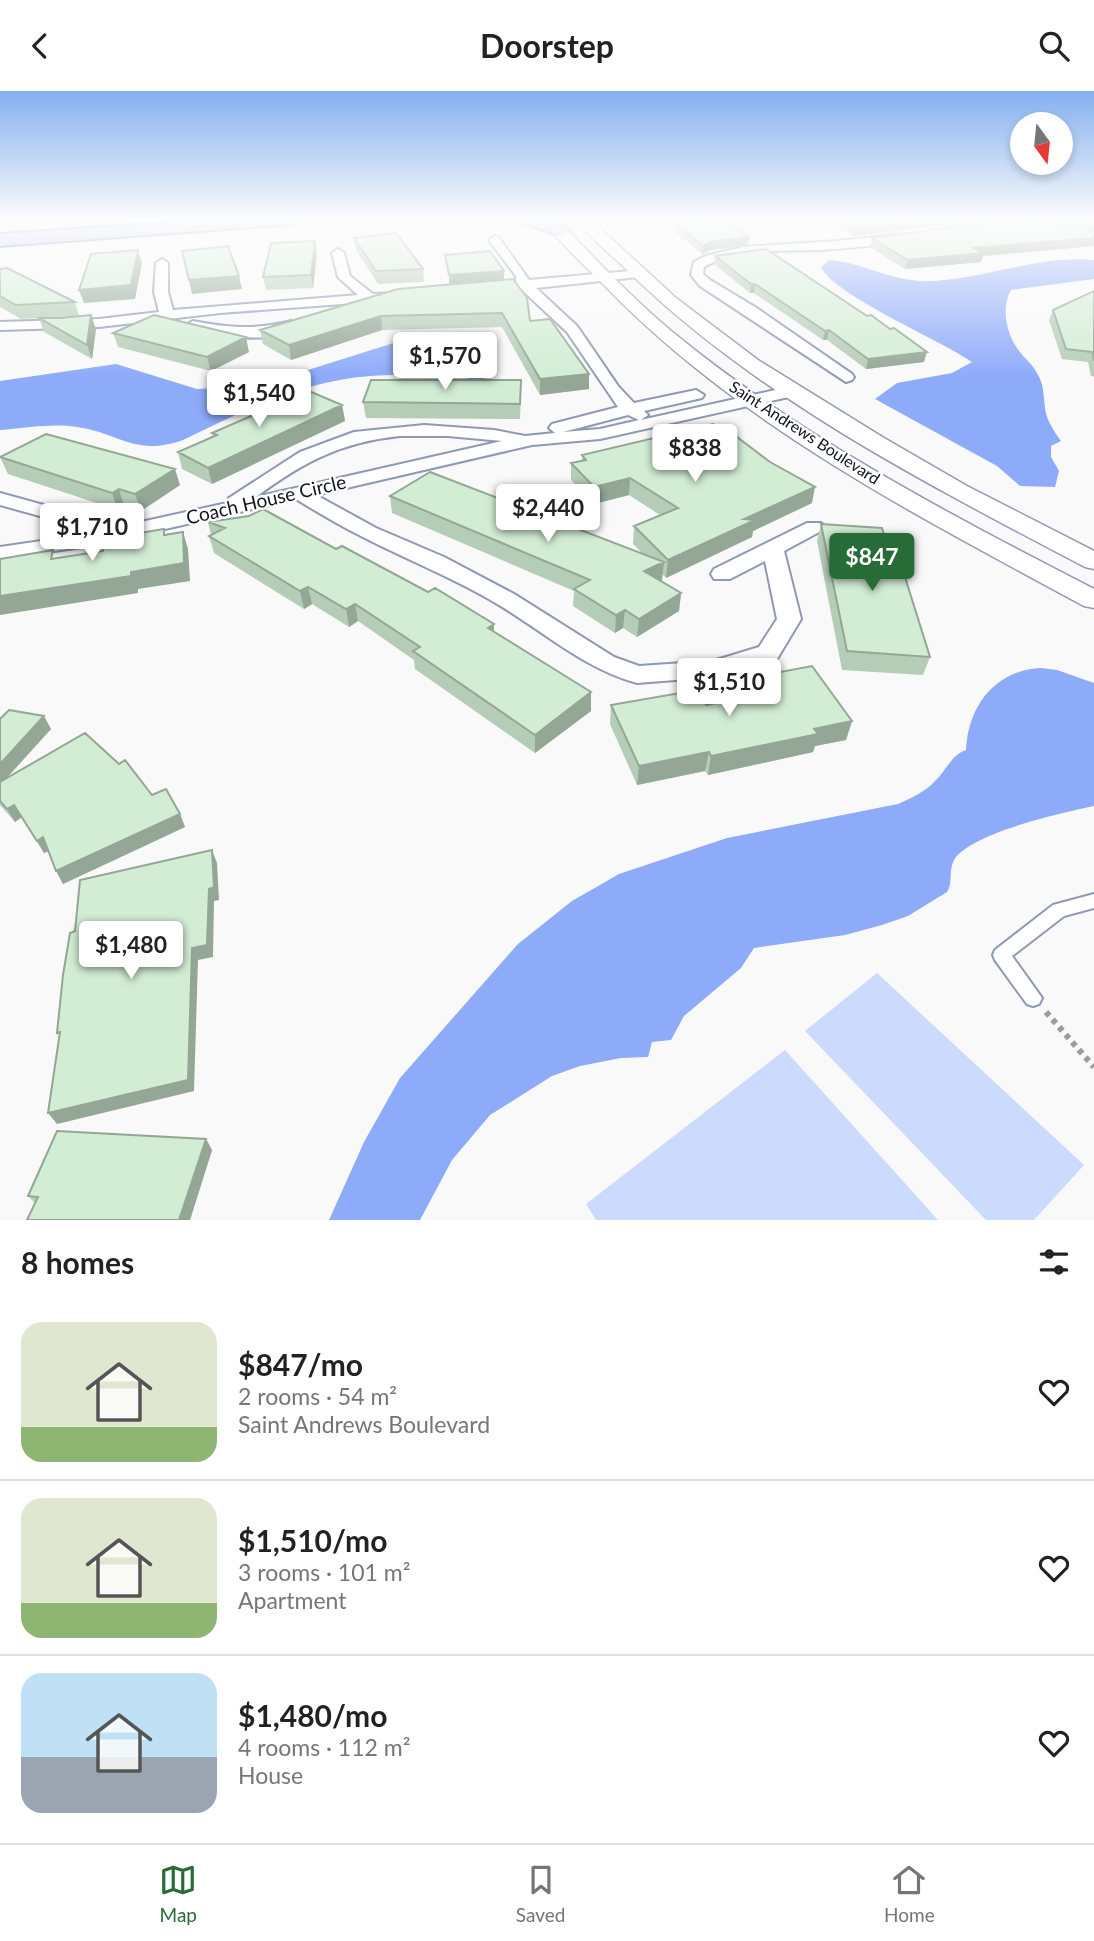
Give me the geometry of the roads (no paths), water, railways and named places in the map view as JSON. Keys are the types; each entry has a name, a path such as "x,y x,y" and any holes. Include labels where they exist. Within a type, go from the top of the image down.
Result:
{"street":[{"path":"161,316 162,272"},
{"path":"343,272 344,277 367,299"},
{"path":"517,272 526,284 556,311 577,335 617,397 629,409 652,422"},
{"name":"Saint Andrews Boulevard","path":"601,272 666,336 743,393 910,499 1094,600"},
{"name":"Saint Andrews Boulevard","path":"637,272 706,331 793,391 959,491 1094,561"},
{"path":"697,272 697,275 705,283 750,310 846,377"},
{"path":"325,302 344,277"},
{"path":"470,281 526,284 643,278"},
{"path":"0,326 60,326 408,296"},
{"path":"161,316 242,334 264,334 367,299"},
{"path":"0,338 60,326"},
{"name":"Coach House Circle","path":"0,553 94,539 532,440 600,434 652,422 743,393 774,378"},
{"name":"Coach House Circle","path":"532,440 568,423 629,409 743,393 793,391"},
{"path":"229,507 305,456 373,435 480,432 532,440"},
{"path":"297,492 369,532 448,568 506,599 605,663 637,675 714,669 768,653 789,619 773,549"},
{"path":"0,499 84,522 94,539"},
{"path":"722,574 814,527"}],"lane":[{"path":"1033,997 1002,955 1059,910 1094,901"}],"water":[{"path":"824,272 877,272 905,279 934,281 996,272 1094,272 1094,279 1011,290 1006,304 1010,334 1040,379 1047,417 1061,441 1051,446 1051,457 1059,471 1055,487 1020,486 997,466 875,399 897,383 952,373 972,362 866,304 829,278"},
{"path":"419,335 451,337 473,344 478,349 487,378 476,380 380,375 321,384 274,399 166,445 140,445 92,430 68,426 0,430 0,381 116,364 197,389 257,386"},
{"path":"1041,668 1057,670 1094,683 1094,806 1020,825 982,839 956,857 947,892 908,916 845,935 754,948 741,968 684,1016 671,1040 652,1042 648,1057 621,1058 580,1066 552,1076 490,1115 452,1160 420,1220 329,1220 364,1142 400,1078 518,944 572,901 619,874 727,838 898,804 913,797 931,785 953,759 966,750 972,719 987,693 1010,675"}]}
